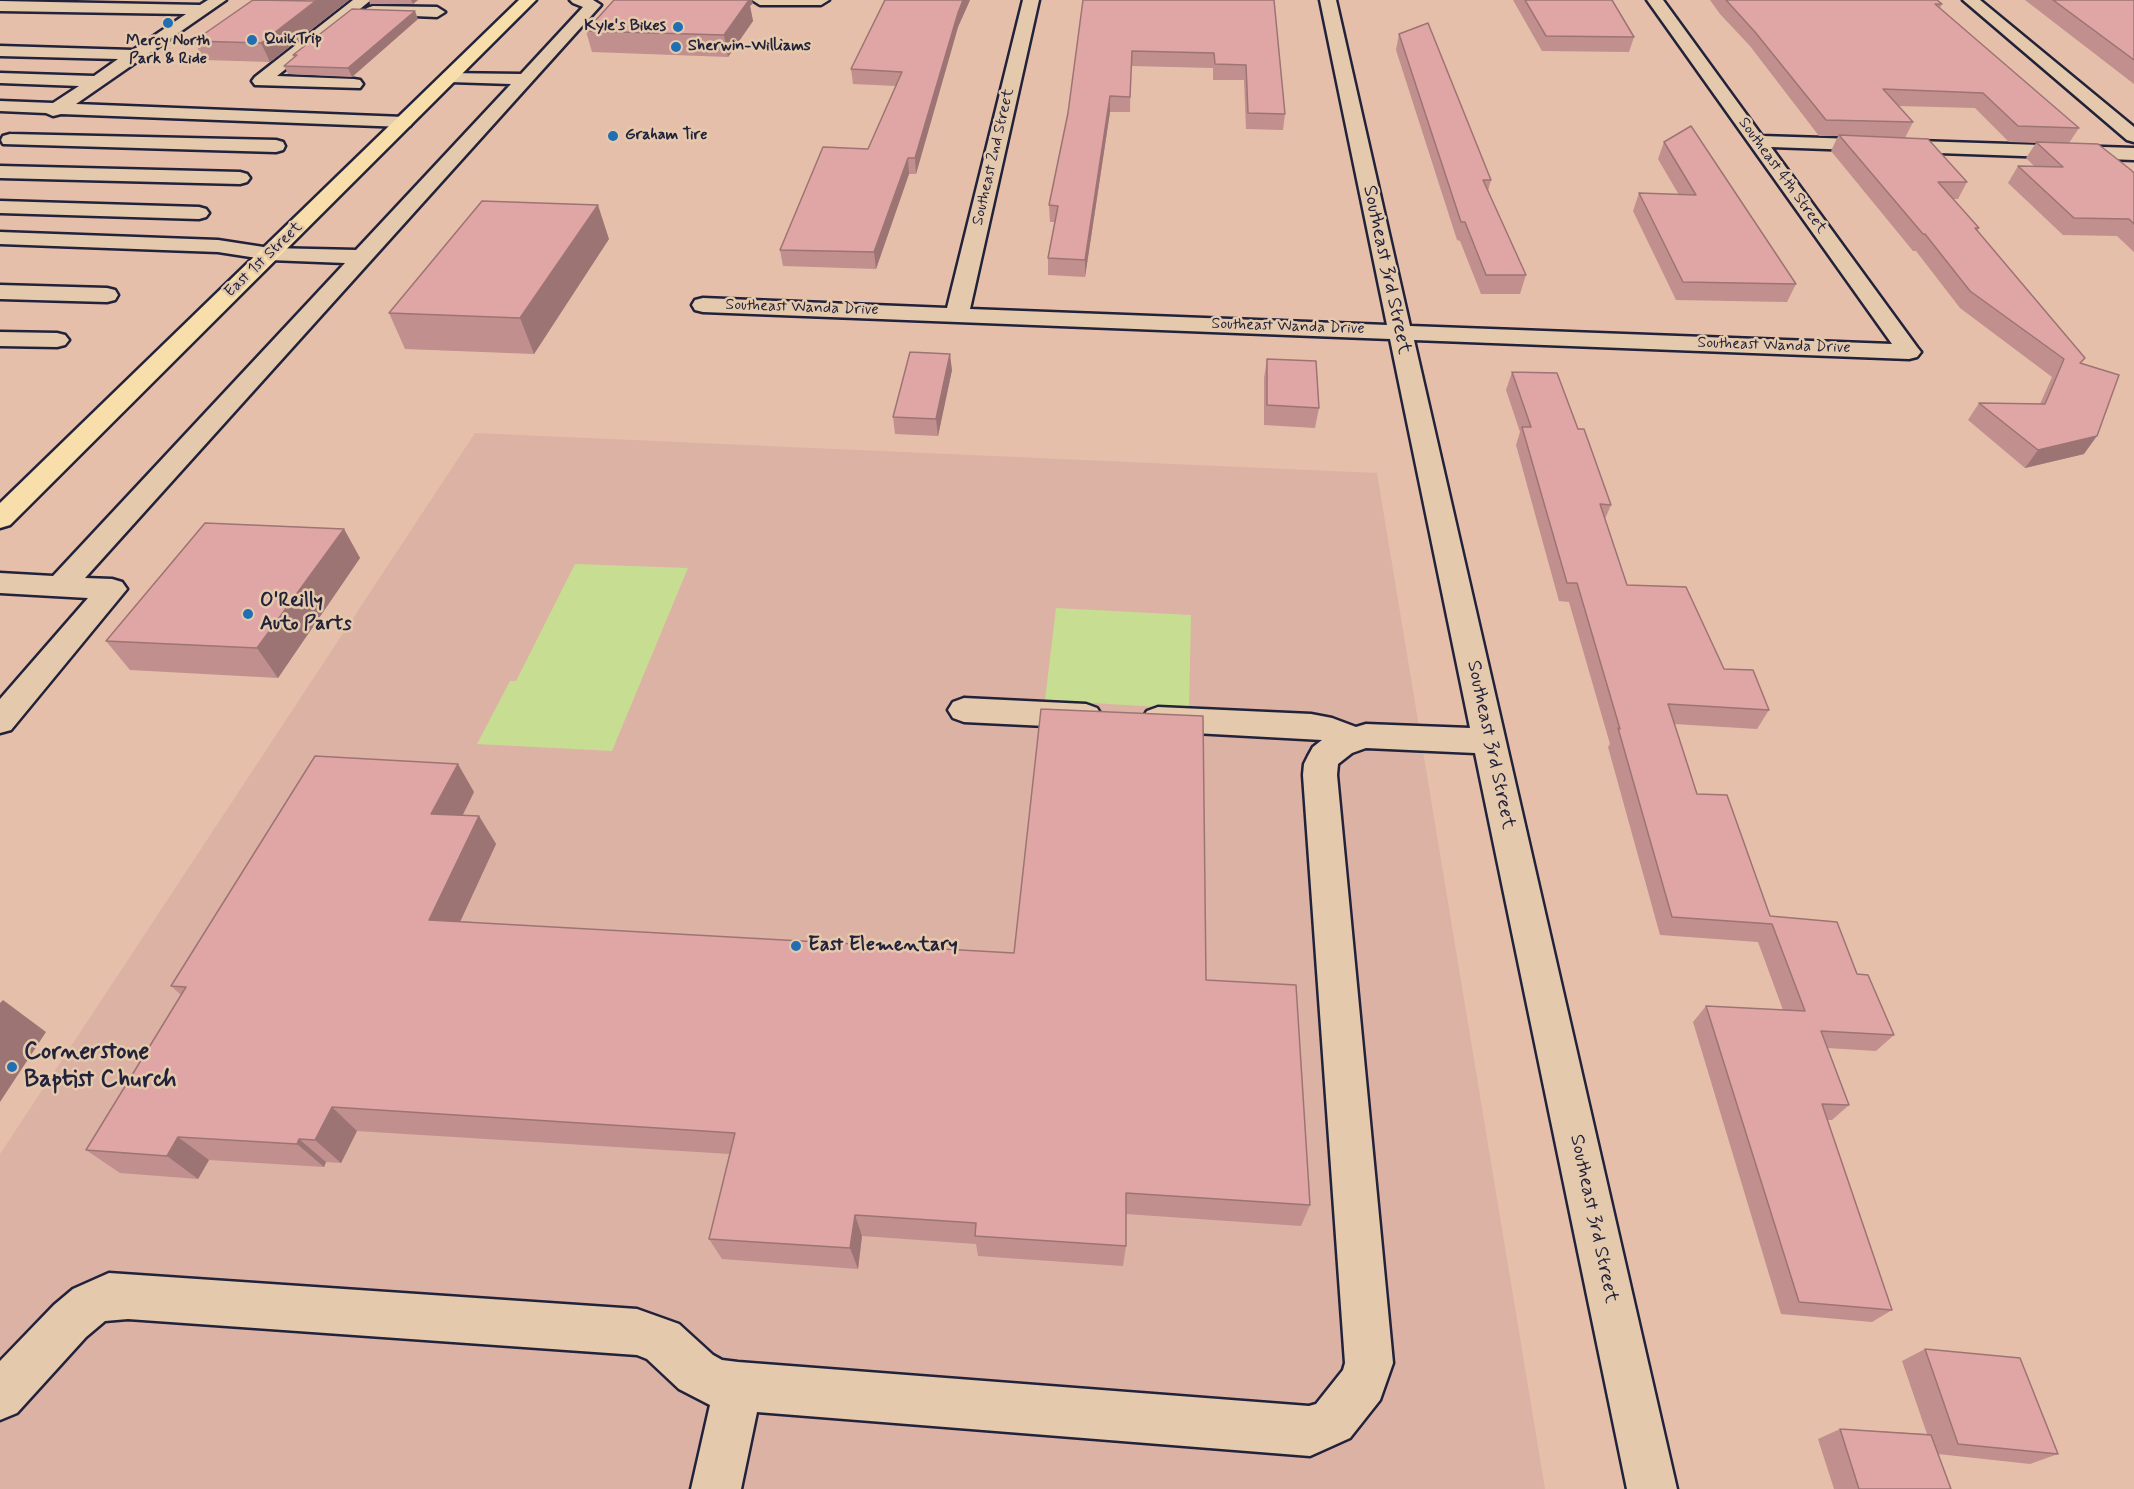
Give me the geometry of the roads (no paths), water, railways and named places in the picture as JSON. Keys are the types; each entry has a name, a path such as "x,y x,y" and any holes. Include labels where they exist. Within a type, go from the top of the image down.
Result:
{"main road":[{"name":"East 1st Street","path":"0,519 528,0"}],"street":[{"path":"5,143 218,0"},
{"path":"760,0 821,0"},
{"name":"Southeast 2nd Street","path":"957,314 1031,0"},
{"name":"Southeast 3rd Street","path":"1328,0 1652,1489"},
{"name":"Southeast 4th Street","path":"1655,0 1909,352"},
{"path":"1971,0 2134,135"},
{"path":"61,586 525,79 589,2"},
{"path":"354,84 261,81 356,5 437,12"},
{"path":"0,6 203,10"},
{"path":"148,31 171,32"},
{"path":"0,51 136,55"},
{"path":"0,66 24,52"},
{"path":"450,77 525,79"},
{"path":"0,78 97,81"},
{"path":"0,106 404,122"},
{"path":"1757,141 2134,154"},
{"path":"5,143 276,147"},
{"path":"0,172 240,178"},
{"path":"0,207 199,213"},
{"path":"0,238 218,246 270,254 364,257"},
{"path":"0,257 197,264 270,254"},
{"path":"0,292 106,295"},
{"name":"Southeast Wanda Drive","path":"703,304 1909,352"},
{"path":"0,339 57,340"},
{"path":"0,583 112,589 0,722"},
{"path":"964,710 1311,726 1332,730 1352,739"},
{"path":"0,1396 70,1322 90,1305 109,1296 128,1296 637,1332 662,1341 696,1372 717,1384 1310,1431 1333,1421 1363,1383 1369,1363 1320,775 1325,756 1331,749 1352,739 1366,736 1489,741"},
{"path":"716,1489 738,1386"}],"place":[{"name":"Mercy North Park & Ride","path":"168,23"},
{"name":"Kyle's Bikes","path":"678,27"},
{"name":"QuikTrip","path":"252,40"},
{"name":"Sherwin-Williams","path":"676,47"},
{"name":"Graham Tire","path":"613,136"},
{"name":"O'Reilly Auto Parts","path":"248,614"},
{"name":"East Elementary","path":"796,946"},
{"name":"Cornerstone Baptist Church","path":"12,1067"}]}
